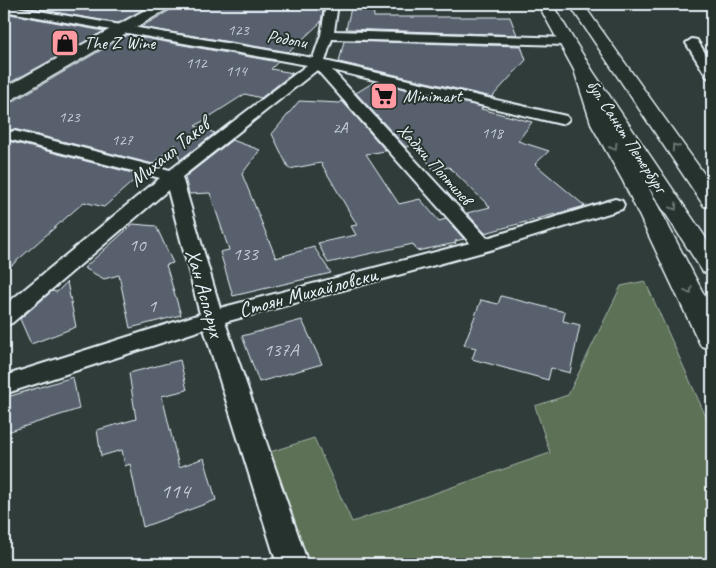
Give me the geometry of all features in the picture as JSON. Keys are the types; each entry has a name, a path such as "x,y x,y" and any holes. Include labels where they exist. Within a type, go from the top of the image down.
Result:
{"main road":[{"path":"4,96 166,4"},
{"name":"бул. Санкт Петербург","path":"545,4 583,70 712,266"},
{"name":"бул. Санкт Петербург","path":"576,4 707,183 712,201"},
{"path":"583,70 602,126 638,188 712,338"}],"street":[{"path":"318,63 327,35 332,4"},
{"name":"Родопи","path":"4,8 318,63 561,118"},
{"path":"327,35 566,41"},
{"path":"706,43 692,43 712,74"},
{"name":"Михаил Такев","path":"4,318 173,176 318,63"},
{"name":"Хаджи Поптилев","path":"318,63 483,246"},
{"path":"14,136 173,176"},
{"name":"Хан Аспарух","path":"173,176 212,318 292,564"},
{"name":"Стоян Михайловски","path":"4,385 212,318 354,278 483,246 615,205"}],"green space":[{"path":"645,281 712,430 712,564 308,564 270,452 314,438 352,522 550,453 535,406 568,395 621,286"}],"building":[{"path":"8,4 153,4 118,23"},
{"path":"175,4 324,4 321,22 289,52 141,27 172,9"},
{"path":"352,4 373,4 374,17 510,17 517,35 346,29"},
{"path":"4,13 104,31 4,86"},
{"path":"127,35 278,62 271,69 293,73 261,98 245,94 195,126 215,133 180,160 175,144 153,164 14,129 7,131 4,137 4,104 12,102"},
{"path":"344,41 521,46 526,60 492,97 339,62"},
{"path":"374,82 483,107 481,109 532,122 518,141 549,151 535,164 585,206 485,233 467,213 490,207 449,167 434,170 415,145 406,147 356,93"},
{"path":"299,101 340,103 342,101 386,151 366,154 399,204 420,199 439,221 446,219 464,239 455,241 456,243 417,251 413,244 328,263 318,243 356,235 351,226 357,225 321,163 289,169 272,134"},
{"path":"4,137 8,141 140,175 104,207 84,202 4,272"},
{"path":"232,140 260,150 242,174 276,258 314,247 331,273 233,296 220,252 229,250 210,193 189,194 185,177"},
{"path":"133,224 156,226 173,263 166,265 181,315 130,328 119,275 104,279 84,268"},
{"path":"67,282 76,327 31,344 20,319 52,291 57,292"},
{"path":"501,296 565,312 563,321 580,325 570,373 551,368 548,380 472,359 476,348 464,345 481,300 498,304"},
{"path":"302,320 322,364 259,382 242,336"},
{"path":"180,360 187,390 162,396 179,467 204,458 216,500 143,527 130,464 125,466 122,450 101,456 97,430 136,419 129,373"},
{"path":"73,377 79,409 4,433 4,398"}],"place":[{"name":"The Z Wine","path":"65,43"},
{"name":"Minimart","path":"384,96"}]}
